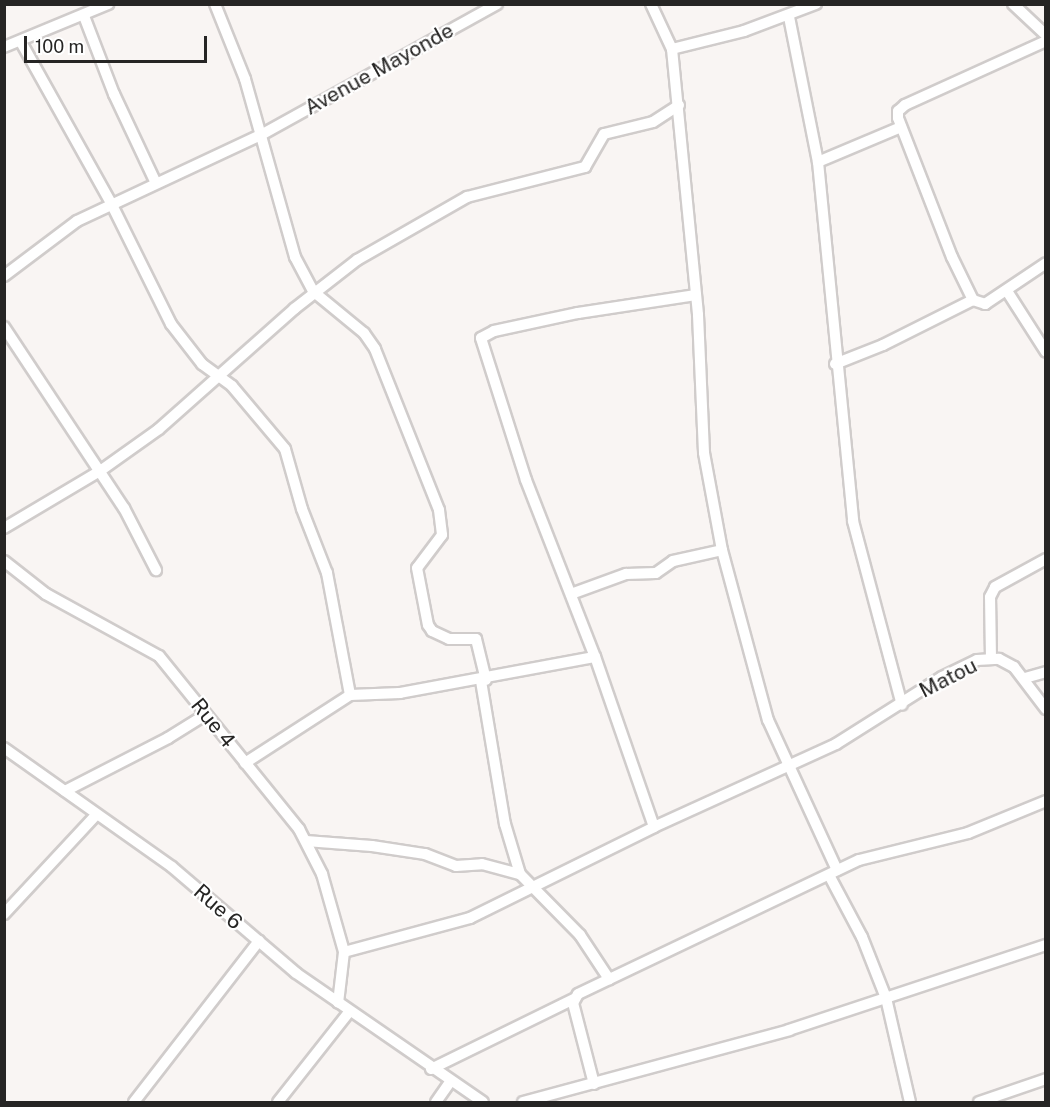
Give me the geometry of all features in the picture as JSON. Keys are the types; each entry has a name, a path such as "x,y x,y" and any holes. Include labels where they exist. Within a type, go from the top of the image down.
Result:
{"street":[{"path":"4,47 84,16 108,4"},
{"path":"215,4 241,66 296,257 314,292 364,333 379,357 443,523 440,539 417,568 428,625 432,632 449,639 476,639 505,824 520,874"},
{"name":"Avenue Mayonde","path":"4,276 57,234 111,203 155,181 261,135 497,4"},
{"path":"651,4 672,49 696,295 704,453 722,550 763,704 886,998 910,1102"},
{"path":"672,49 789,17 816,4"},
{"path":"1013,4 1046,35"},
{"path":"84,16 114,94 155,181"},
{"path":"789,17 818,162 835,364 853,522 902,705"},
{"path":"973,300 952,257 901,127 898,111 905,105 1046,41"},
{"path":"21,42 111,203 171,324 217,377 232,386 285,449 302,509 327,573 350,695"},
{"path":"4,528 100,471 159,429 314,292 357,260 467,197 522,180 585,167 604,134 653,122 679,105"},
{"path":"818,162 901,127"},
{"path":"835,364 883,345 973,300 985,304 1046,264"},
{"path":"1007,291 1046,352"},
{"path":"654,827 595,657 526,480 481,338 494,331 578,313 696,295"},
{"path":"4,327 100,471 156,570"},
{"path":"571,594 626,574 656,573 673,561 722,550"},
{"path":"991,659 990,597 995,587 1046,559"},
{"name":"Rue 4","path":"4,561 46,594 159,656 306,842 322,874 344,952"},
{"path":"245,763 350,695 400,693 484,680 595,657"},
{"name":"Matou","path":"344,952 459,923 654,827 854,735 958,668 991,659 1007,662 1025,678 1046,709"},
{"path":"1025,678 1046,672"},
{"path":"65,791 168,738 205,715"},
{"name":"Rue 6","path":"4,748 172,867 259,941 338,1003"},
{"path":"431,1069 574,999 609,978 663,956 833,872 873,856 980,829 1046,801"},
{"path":"4,914 96,815"},
{"path":"306,842 372,846 425,854 456,866 482,864 520,874 580,935 609,978"},
{"path":"134,1102 259,941"},
{"path":"523,1102 789,1030 1046,945"},
{"path":"344,952 338,1003 450,1082 483,1102"},
{"path":"574,999 594,1084"},
{"path":"278,1102 349,1012"},
{"path":"979,1102 1046,1079"},
{"path":"436,1102 450,1082"}]}
